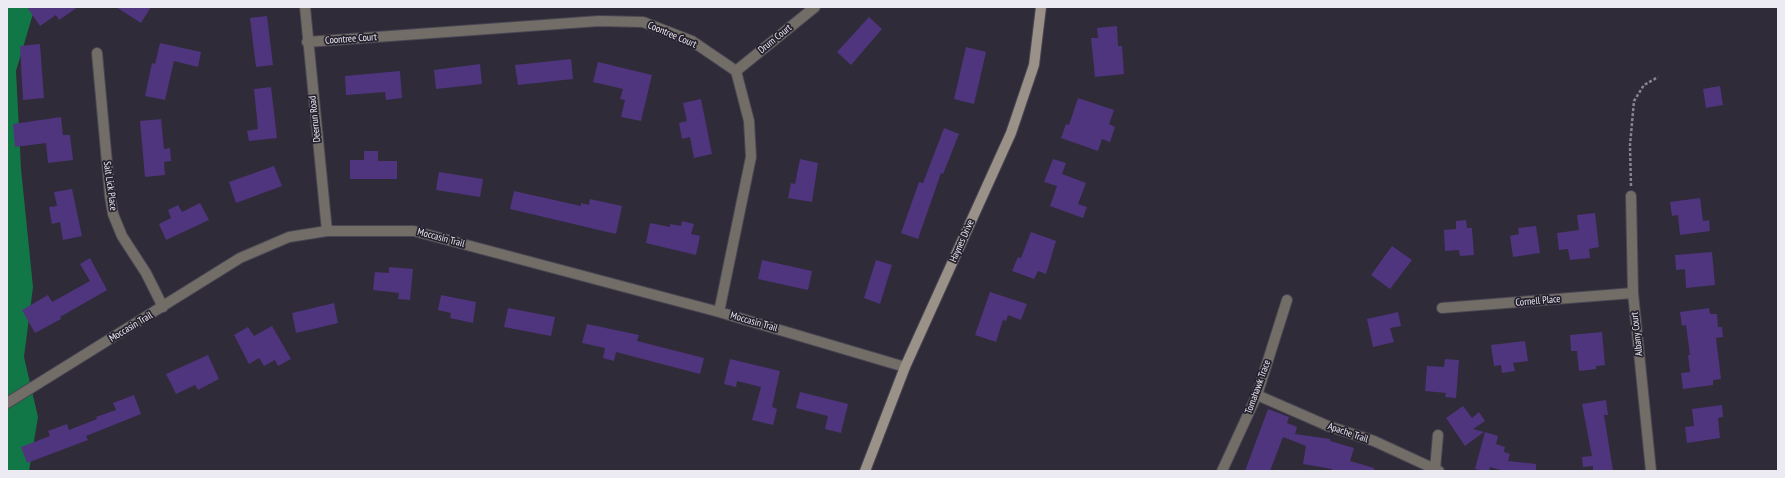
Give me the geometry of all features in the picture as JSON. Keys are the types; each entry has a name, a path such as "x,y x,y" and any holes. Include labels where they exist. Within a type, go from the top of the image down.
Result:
{"street":[{"name":"Deerrun Road","path":"305,7 307,42 327,231"},
{"name":"Drum Court","path":"736,71 814,7"},
{"name":"Haynes Drive","path":"865,471 905,367 1011,133 1034,65 1041,7"},
{"name":"Coontree Court","path":"307,42 599,21 643,22 692,41 736,71"},
{"name":"Salt Lick Place","path":"97,53 105,149 113,214 122,236 146,273 163,307"},
{"path":"719,312 751,157 749,121 736,71"},
{"name":"Albany Court","path":"1631,196 1633,293 1651,471"},
{"name":"Moccasin Trail","path":"7,403 240,258 289,237 327,231 414,231 719,312 905,367"},
{"name":"Cornell Place","path":"1442,308 1633,293"},
{"name":"Tomahawk Trace","path":"1222,471 1257,395 1287,300"},
{"name":"Apache Trail","path":"1257,395 1328,426 1374,442 1437,470"},
{"path":"1437,470 1438,435"}],"path":[{"path":"1631,196 1630,146 1634,101 1644,85 1658,77"}],"green space":[{"path":"7,7 35,7 16,71 21,169 33,287 24,357 38,417 29,471 7,471"}],"building":[{"path":"27,7 78,7 59,20 56,15 40,26"},
{"path":"116,7 151,7 141,23"},
{"path":"267,16 273,65 256,67 250,18"},
{"path":"869,17 882,29 851,65 837,52"},
{"path":"1117,26 1118,46 1122,46 1124,74 1095,77 1091,38 1098,38 1097,28"},
{"path":"160,43 201,52 198,67 174,61 165,100 145,96 152,63 155,64"},
{"path":"40,44 44,98 23,100 20,46"},
{"path":"966,47 986,52 974,104 954,99"},
{"path":"571,59 573,79 518,85 515,65"},
{"path":"598,62 652,75 641,121 621,117 625,100 620,99 623,89 593,82"},
{"path":"480,64 482,84 436,89 434,70"},
{"path":"400,71 402,98 386,100 385,92 346,95 345,76"},
{"path":"1720,86 1723,105 1706,108 1703,89"},
{"path":"271,87 277,138 249,141 247,131 258,129 254,89"},
{"path":"1078,98 1114,110 1109,124 1115,127 1110,142 1102,139 1098,151 1061,138 1066,124 1069,125"},
{"path":"701,99 712,154 694,158 690,137 682,139 679,123 687,121 683,103"},
{"path":"61,117 63,135 70,135 73,160 48,163 46,143 15,147 13,124"},
{"path":"161,119 164,149 170,148 171,161 164,162 165,175 145,177 140,121"},
{"path":"944,128 959,134 943,174 941,173 918,239 901,233 919,182 923,183"},
{"path":"364,151 378,151 378,161 397,161 397,179 350,179 350,160 364,160"},
{"path":"800,159 818,163 812,202 788,198 791,183 795,184"},
{"path":"1053,159 1066,163 1062,174 1086,183 1078,204 1087,207 1083,218 1050,206 1057,186 1044,182"},
{"path":"274,166 282,186 236,203 229,182"},
{"path":"439,172 483,179 480,197 436,190"},
{"path":"72,189 82,236 63,240 60,222 52,224 49,207 57,206 54,192"},
{"path":"514,191 581,206 581,203 589,205 590,199 622,206 616,234 510,209"},
{"path":"1700,198 1703,221 1709,220 1710,231 1680,235 1678,215 1672,216 1670,202"},
{"path":"200,203 209,220 166,240 159,224 171,218 168,210 178,205 182,212"},
{"path":"1595,213 1599,247 1589,249 1590,258 1570,260 1568,249 1559,250 1557,233 1579,230 1577,215"},
{"path":"1466,220 1467,228 1472,228 1474,255 1460,256 1459,250 1445,251 1444,230 1456,229 1456,221"},
{"path":"682,221 694,224 691,234 700,236 696,255 646,243 650,223 670,227 670,224 681,226"},
{"path":"1536,226 1540,253 1513,257 1510,236 1519,234 1518,228"},
{"path":"1031,232 1056,241 1046,274 1038,271 1034,279 1012,271 1018,257 1021,258"},
{"path":"1392,246 1412,260 1390,289 1371,275"},
{"path":"1712,252 1715,285 1686,288 1685,269 1676,270 1675,255"},
{"path":"90,258 107,290 60,317 61,319 35,333 22,310 48,295 52,302 90,281 80,264"},
{"path":"762,260 812,271 808,290 758,279"},
{"path":"876,260 892,265 880,304 864,298"},
{"path":"389,267 413,269 410,300 398,299 399,293 373,290 375,272 389,273"},
{"path":"990,292 1027,304 1021,320 1008,315 1006,321 1003,320 996,342 975,335"},
{"path":"441,295 476,302 473,323 450,318 451,313 438,310"},
{"path":"334,303 338,323 296,333 292,313"},
{"path":"508,308 555,317 551,336 504,327"},
{"path":"1709,308 1710,314 1717,314 1718,327 1722,327 1723,337 1716,338 1721,379 1713,380 1713,385 1683,389 1681,373 1690,372 1688,355 1690,355 1686,325 1682,326 1680,312"},
{"path":"1398,312 1401,326 1390,328 1394,342 1373,347 1367,319"},
{"path":"587,324 639,335 637,341 704,358 700,374 616,352 614,361 603,358 605,348 582,343"},
{"path":"272,326 291,359 278,366 275,360 264,366 259,358 249,364 234,335 248,327 254,336"},
{"path":"1602,332 1605,365 1596,366 1596,369 1579,371 1577,351 1571,351 1570,335"},
{"path":"1525,341 1528,361 1513,363 1515,371 1502,373 1501,365 1494,366 1491,345"},
{"path":"208,355 219,379 198,390 195,385 176,394 166,374"},
{"path":"730,359 780,371 772,407 777,409 773,425 752,420 761,387 737,381 736,387 724,384"},
{"path":"1445,359 1459,360 1456,398 1445,397 1446,393 1425,391 1427,366 1444,367"},
{"path":"800,392 848,404 841,433 825,429 828,416 796,408"},
{"path":"134,395 141,414 86,436 88,440 27,463 21,447 50,436 48,431 67,424 69,430 97,419 96,417 116,410 113,403"},
{"path":"1606,400 1608,415 1604,415 1613,471 1593,471 1593,466 1583,467 1582,457 1592,456 1582,404"},
{"path":"1722,405 1723,417 1718,418 1720,438 1687,443 1685,427 1694,426 1692,409"},
{"path":"1463,406 1472,418 1479,412 1485,421 1473,429 1484,432 1465,446 1446,418"},
{"path":"1268,409 1289,417 1287,423 1297,427 1295,434 1330,439 1330,441 1354,448 1350,461 1374,468 1374,471 1332,471 1332,469 1303,464 1306,446 1283,437 1270,471 1245,471"},
{"path":"1485,432 1498,436 1496,444 1505,447 1504,452 1510,454 1508,461 1536,464 1536,471 1504,471 1490,467 1489,471 1475,469"}]}
